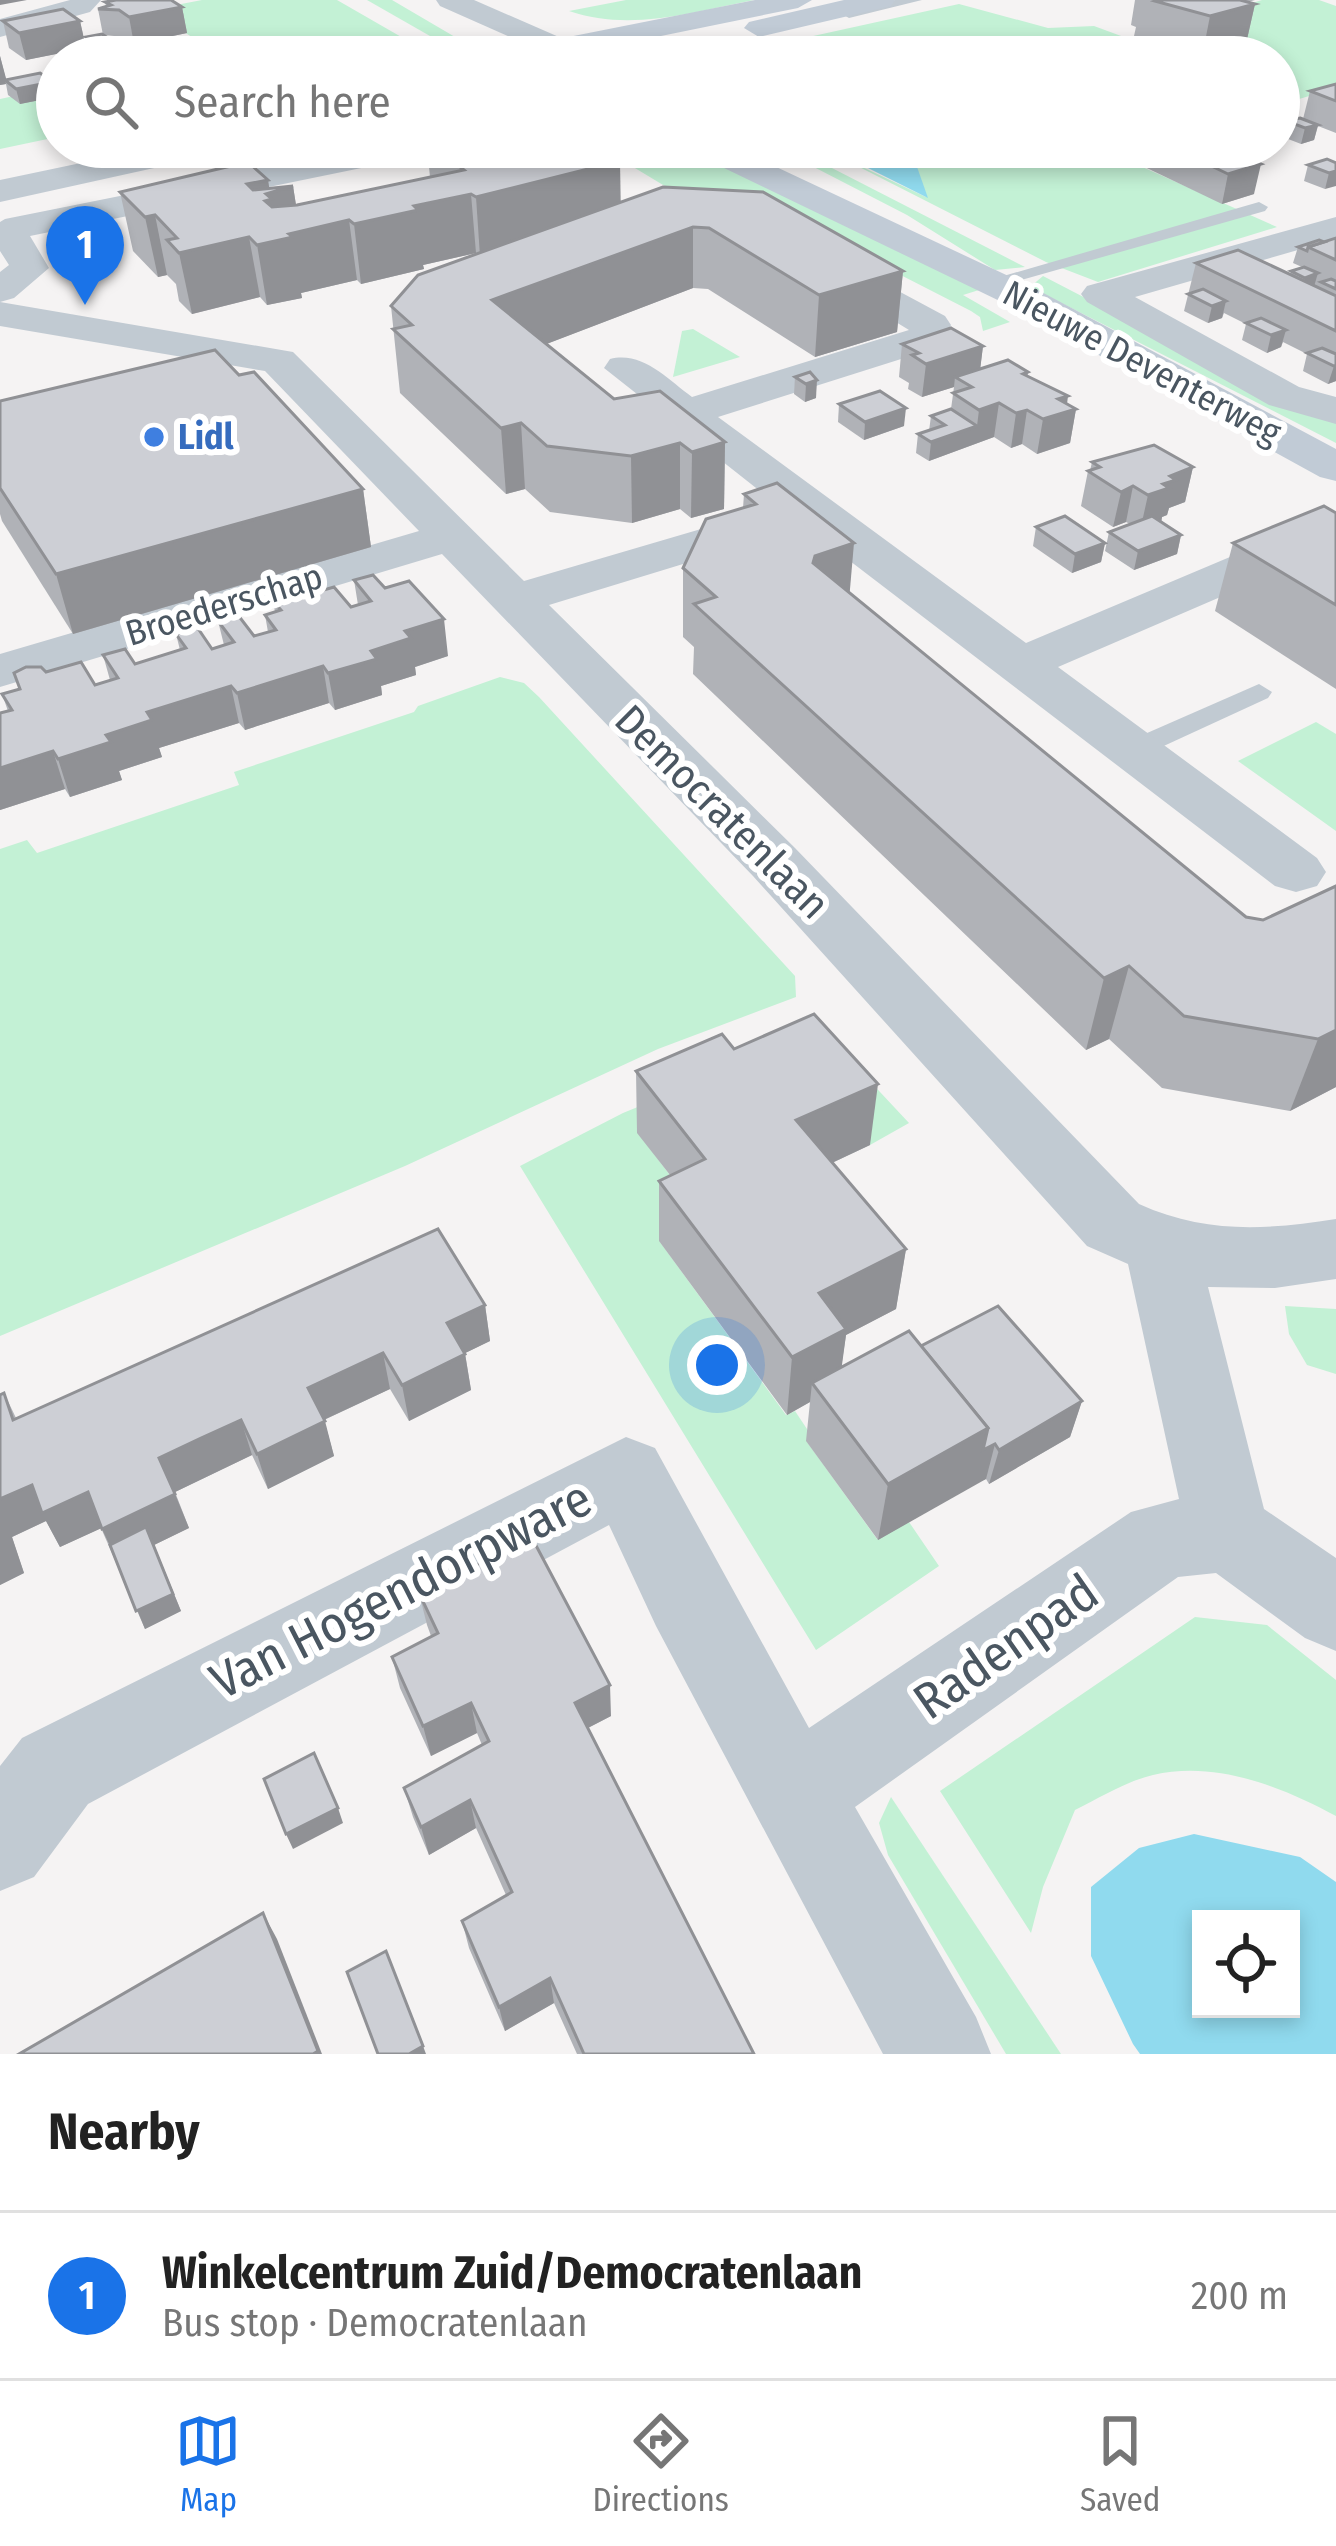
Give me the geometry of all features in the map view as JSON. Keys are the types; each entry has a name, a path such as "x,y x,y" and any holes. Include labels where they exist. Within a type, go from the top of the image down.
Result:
{"main road":[{"path":"641,36 798,0"},
{"path":"721,36 881,0"},
{"name":"Nieuwe Deventerweg","path":"751,168 993,282 1336,467"},
{"name":"Nieuwe Deventerweg","path":"794,168 854,199 946,260"}],"street":[{"path":"0,28 87,0"},
{"path":"420,0 482,36"},
{"path":"450,0 534,36"},
{"path":"0,171 36,164"},
{"path":"0,191 107,168"},
{"path":"0,290 29,268 7,234 18,226 309,168"},
{"path":"1336,227 1101,294 1284,396 1336,411"},
{"path":"686,413 925,338 930,331 932,325 920,317 781,238"},
{"name":"Democratenlaan","path":"0,314 278,361 774,862 1113,1225 1162,1250"},
{"path":"625,368 1296,872"},
{"path":"511,601 809,510"},
{"name":"Broederschap","path":"0,671 448,537"},
{"path":"1019,664 1299,545 1336,566"},
{"path":"1336,1249 1261,1262 1162,1250 1228,1532 1336,1609"},
{"name":"Van Hogendorpware","path":"0,1843 55,1771 626,1474 687,1597 940,2054"},
{"name":"Radenpad","path":"795,1793 1161,1540 1228,1532"}],"lane":[{"path":"740,32 797,26 915,0"},
{"path":"993,282 1259,207"},
{"path":"1132,750 1259,692"}],"green space":[{"path":"202,0 337,0 400,36 190,36 150,10"},
{"path":"367,0 392,0 453,36 430,36"},
{"path":"626,0 754,0 638,20 569,11"},
{"path":"1262,0 1319,0 1336,6 1336,88 1300,99 1300,36 1217,36 1184,24"},
{"path":"959,4 1048,28 1094,26 1121,36 813,36"},
{"path":"36,90 36,141 0,149 0,99"},
{"path":"635,168 738,168 979,290 963,295 1010,322 983,331 980,317 971,311 885,267 693,203"},
{"path":"816,168 832,168 1025,267 995,270 907,215"},
{"path":"861,168 926,197 917,168 1145,168 1277,227 1098,282 1046,262"},
{"path":"1043,276 1288,403 1336,422 1336,443 1030,287"},
{"path":"693,329 740,357 673,377 682,331"},
{"path":"500,677 524,683 539,697 795,976 796,997 658,1049 405,1166 0,1336 0,849 27,840 37,853 239,785 234,772 414,712 418,706"},
{"path":"1316,722 1336,734 1336,831 1238,761"},
{"path":"823,1031 909,1123 870,1145 638,1133 704,1220 660,1242 786,1415 795,1411 813,1438 807,1442 877,1539 909,1522 939,1566 816,1650 520,1166 623,1113"},
{"path":"1285,1306 1336,1309 1336,1374 1307,1365 1289,1334"},
{"path":"1195,1617 1267,1625 1336,1680 1336,1816 1271,1786 1224,1774 1177,1771 1133,1781 1075,1810 1043,1887 1031,1933 940,1791"},
{"path":"891,1797 1061,2054 1006,2054 888,1855 879,1823"}],"water":[{"path":"868,168 917,168 928,198"},
{"path":"1194,1834 1300,1857 1336,1882 1336,2054 1140,2054 1091,1956 1091,1887 1139,1848"}],"building":[{"path":"116,0 171,0 182,7 129,17 119,10 98,9"},
{"path":"1158,0 1240,0 1255,4 1210,16"},
{"path":"63,9 80,21 19,33 3,21"},
{"path":"36,74 36,85 16,89 5,80"},
{"path":"1336,84 1336,101 1310,91"},
{"path":"1300,118 1318,125 1300,126"},
{"path":"1327,159 1336,163 1336,171 1308,165"},
{"path":"222,168 255,168 268,180 247,184 253,190 293,186 266,194 272,199 265,201 272,207 464,170 592,168 476,197 471,194 414,206 418,210 354,224 349,220 257,245 249,237 179,253 167,240 177,238 155,215 145,217 120,192"},
{"path":"1216,168 1248,168 1228,174"},
{"path":"663,187 763,192 903,271 819,295 709,228 693,227 492,300 614,399 660,391 725,442 692,452 680,443 631,456 547,446 521,423 501,428 393,329 412,325 391,306 418,275"},
{"path":"1336,238 1336,260 1308,247"},
{"path":"1238,250 1336,296 1336,331 1196,263"},
{"path":"1304,267 1318,273 1305,278 1291,271"},
{"path":"1203,289 1226,301 1212,306 1188,294"},
{"path":"1261,318 1286,330 1271,335 1246,323"},
{"path":"951,328 983,346 926,364 912,355 919,353 902,344"},
{"path":"1322,348 1336,354 1336,365 1307,353"},
{"path":"215,350 239,375 254,372 363,489 56,574 0,488 0,401"},
{"path":"1008,360 1028,372 1023,374 1068,396 1058,399 1076,409 1043,419 999,403 979,410 953,393 972,387 955,377"},
{"path":"810,372 817,380 806,384 795,377"},
{"path":"880,391 906,408 865,422 839,404"},
{"path":"951,409 977,426 931,442 918,434 945,425 931,416"},
{"path":"1154,445 1193,467 1170,476 1176,480 1163,484 1169,488 1148,495 1133,486 1121,492 1088,471 1100,467 1092,462"},
{"path":"777,483 854,543 815,556 813,563 1246,917 1263,920 1336,886 1336,1030 1318,1039 1184,1016 1129,966 1104,978 694,604 716,597 683,568 706,519 756,504 744,494"},
{"path":"1324,506 1336,513 1336,605 1233,543"},
{"path":"1065,516 1105,543 1075,554 1036,527"},
{"path":"1152,516 1181,535 1138,551 1109,532"},
{"path":"373,575 385,588 409,581 444,619 405,631 411,638 371,651 377,659 328,673 323,666 237,693 231,686 147,712 152,720 106,735 111,742 58,759 53,751 0,768 0,713 12,710 2,694 20,689 14,673 26,667 41,667 46,672 81,662 95,685 118,678 103,655 125,649 135,664 186,648 176,634 197,627 212,649 234,642 218,621 238,615 254,636 276,630 265,615 281,610 273,601 283,591 303,596 334,587 351,607 371,601 354,580"},
{"path":"814,1014 878,1084 796,1120 906,1249 819,1293 846,1329 792,1357 659,1181 705,1159 636,1071 722,1034 734,1049"},
{"path":"438,1229 485,1305 447,1323 465,1354 402,1385 383,1353 308,1388 325,1421 257,1454 241,1420 159,1458 175,1494 102,1529 88,1492 42,1513 32,1485 0,1499 0,1395 4,1393 13,1420"},
{"path":"998,1306 1082,1401 999,1450 995,1444 983,1450 988,1428 921,1346"},
{"path":"909,1331 988,1428 888,1484 812,1383"},
{"path":"146,1527 173,1594 136,1611 110,1545"},
{"path":"532,1538 610,1685 575,1703 754,2054 584,2054 550,1978 499,2007 462,1921 512,1892 470,1800 421,1827 404,1788 489,1741 471,1703 423,1726 392,1657 438,1633 419,1593"},
{"path":"314,1753 338,1808 286,1834 264,1779"},
{"path":"263,1913 318,2051 313,2054 19,2054"},
{"path":"386,1951 423,2046 409,2054 378,2054 347,1972"}],"place":[{"name":"Winkelcentrum Zuid/Democratenlaan","path":"85,305"},
{"name":"Lidl","path":"154,437"}]}
